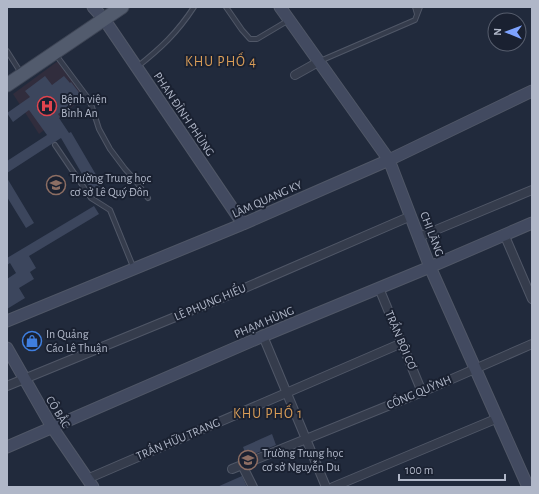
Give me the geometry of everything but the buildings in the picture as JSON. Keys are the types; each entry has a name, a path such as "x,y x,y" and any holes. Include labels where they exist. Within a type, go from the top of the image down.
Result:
{"main road":[{"path":"7,85 122,7"}],"street":[{"name":"PHAN ĐÌNH PHÙNG","path":"93,7 104,19 243,224"},
{"name":"CHI LĂNG","path":"280,7 320,61 389,160 430,267 528,487"},
{"path":"295,75 320,61"},
{"name":"LÂM QUANG KY","path":"7,321 243,224 389,160 532,91"},
{"path":"419,237 532,190"},
{"name":"LÊ PHỤNG HIỂU","path":"7,386 224,297 411,216"},
{"name":"PHẠM HÙNG","path":"7,447 263,336 532,223"},
{"path":"504,234 532,299"},
{"name":"TRẦN BỘI CƠ","path":"379,288 422,392"},
{"path":"263,336 326,487"},
{"name":"TRẦN HỮU TRANG","path":"90,483 286,393 402,343"},
{"name":"CỐNG QUỲNH","path":"232,469 422,392 532,344"},
{"name":"CÔ BẮC","path":"7,348 52,427 90,483"},
{"path":"333,487 498,418"},
{"path":"242,465 253,487"},
{"path":"528,487 532,486"}],"lane":[{"path":"136,68 161,48 178,30 194,7"},
{"path":"226,7 250,39 257,39 290,20"},
{"path":"415,7 418,14"},
{"path":"320,61 415,20 420,7"},
{"path":"7,51 23,75"},
{"path":"54,53 88,98 99,128 110,150 136,180 148,198"},
{"path":"55,145 91,198 110,210 134,269"}],"shaded area":[{"name":"Bệnh viện Bình An","path":"58,61 85,96 39,134 13,94"}],"place":[{"name":"Bệnh viện Bình An","path":"47,106"},
{"name":"Trường Trung học cơ sở Lê Quý Đôn","path":"56,185"},
{"name":"In Quảng Cáo Lê Thuận","path":"32,341"},
{"name":"Trường Trung học cơ sở Nguyễn Du","path":"248,460"}],"district":[{"name":"KHU PHỐ 4","path":"221,61"},
{"name":"KHU PHỐ 1","path":"268,413"}]}
